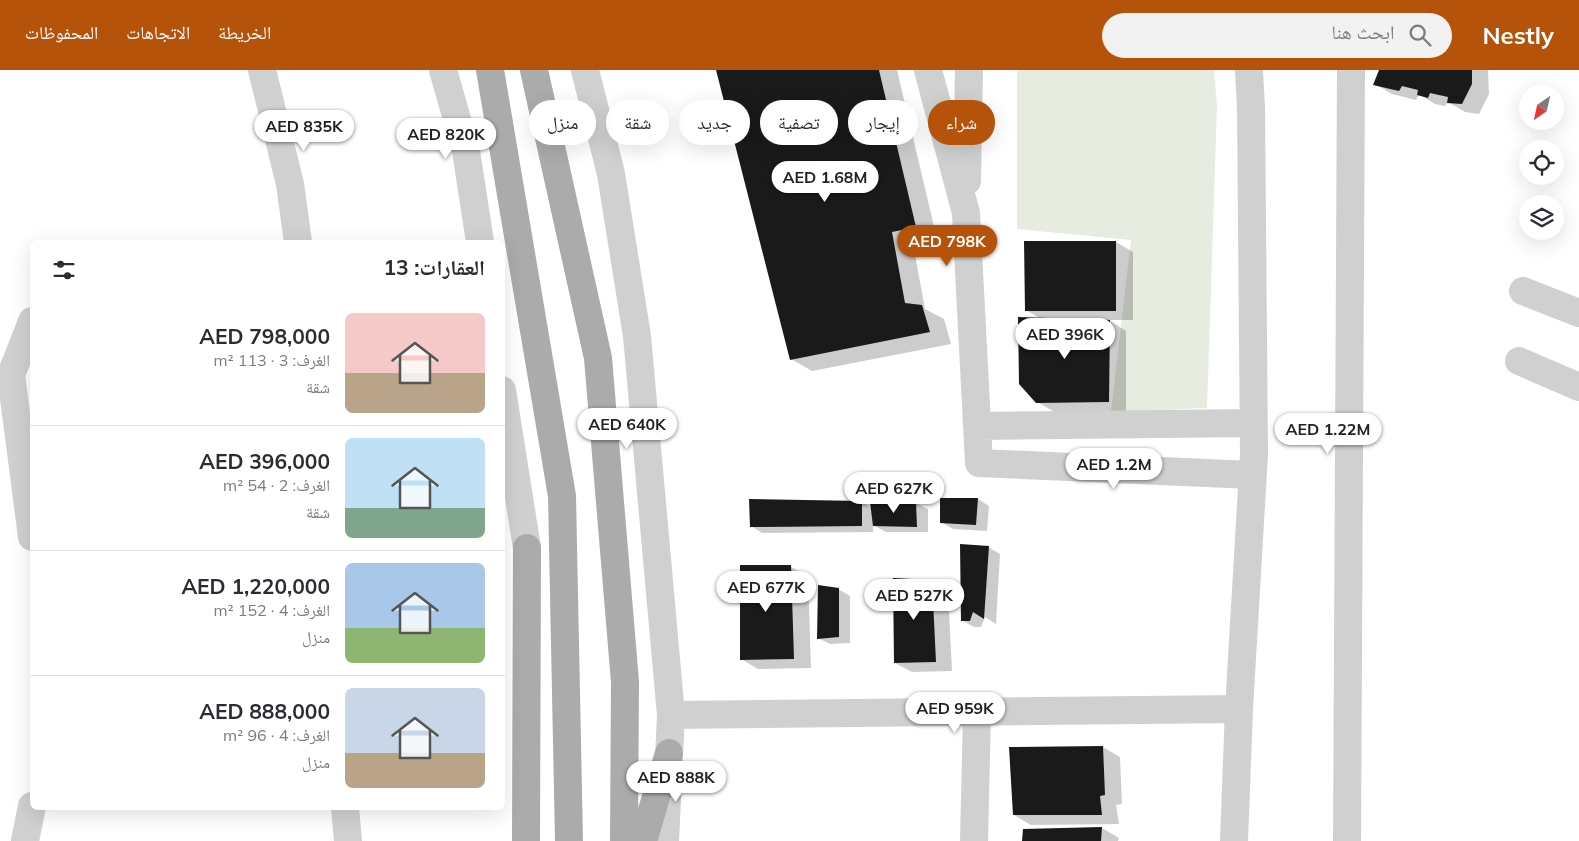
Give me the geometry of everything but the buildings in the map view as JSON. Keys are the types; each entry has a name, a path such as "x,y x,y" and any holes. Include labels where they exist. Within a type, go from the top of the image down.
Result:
{"main road":[{"path":"490,70 562,496 569,841"},
{"path":"534,70 598,358 625,682 624,841"},
{"path":"518,534 526,841"},
{"path":"643,841 669,753"}],"street":[{"path":"262,70 290,184 298,240"},
{"path":"443,70 466,151 480,240"},
{"path":"585,70 611,174 637,336 671,715 665,841"},
{"path":"928,70 966,213"},
{"path":"969,70 966,213 979,463 1252,475"},
{"path":"1234,841 1239,709 1254,454 1251,108 1248,70"},
{"path":"1347,841 1351,70"},
{"path":"1523,291 1579,313"},
{"path":"30,326 10,375 30,522"},
{"path":"1519,361 1579,387"},
{"path":"505,417 518,534"},
{"path":"977,426 1253,423"},
{"path":"671,715 1239,709"},
{"path":"974,841 977,712"},
{"path":"25,841 31,810"},
{"path":"345,810 348,841"}],"shaded area":[{"path":"1017,70 1214,70 1217,106 1207,408 1111,412 1131,240 1017,229"}]}
